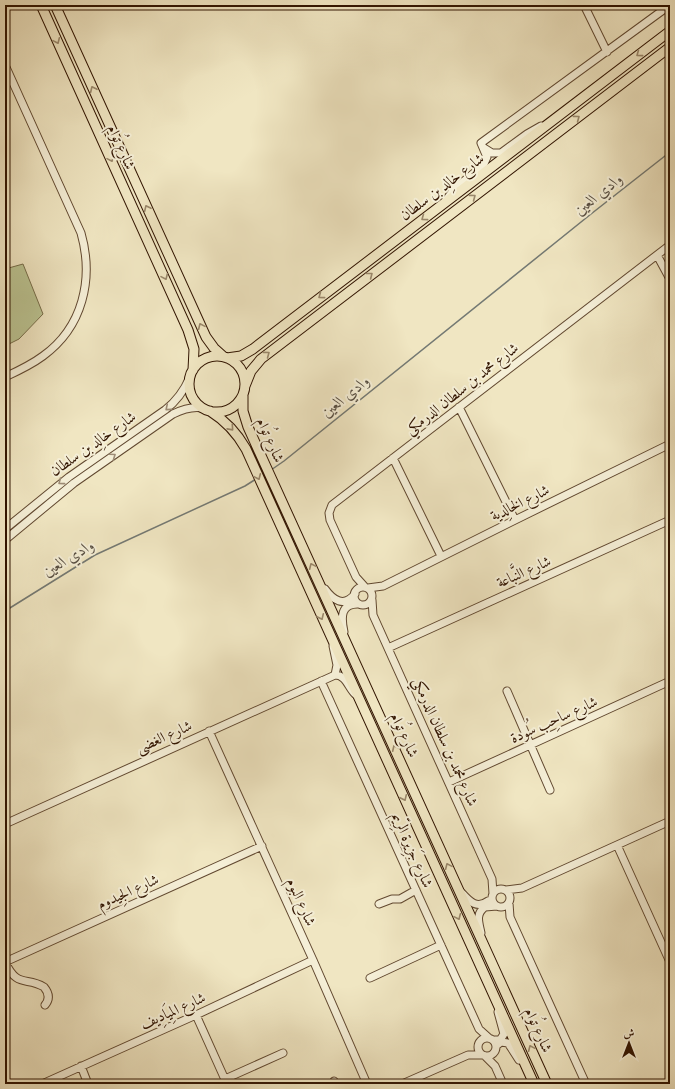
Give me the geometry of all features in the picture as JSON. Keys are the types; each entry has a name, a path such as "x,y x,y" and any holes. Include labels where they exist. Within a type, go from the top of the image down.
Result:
{"main road":[{"name":"شارع تُوام","path":"41,5 188,330 194,349 192,373"},
{"name":"شارع تُوام","path":"55,5 203,331 210,343 226,358"},
{"name":"شارع خالِد بن سلطان","path":"226,358 241,356 252,349 670,30"},
{"name":"شارع خالِد بن سلطان","path":"245,386 251,371 261,359 670,47"},
{"path":"210,357 226,358 235,362 241,369 245,386 243,396 239,402 226,411 218,412 207,410 193,398 189,384 192,373 203,360 210,357"},
{"name":"شارع تُوام","path":"243,396 243,412 256,445 282,499 547,1084"},
{"name":"شارع تُوام","path":"207,410 228,424 246,449 270,505 534,1084"}],"street":[{"path":"584,5 607,52"},
{"path":"446,202 454,188 483,166 486,157 481,143 670,5"},
{"path":"5,65 81,233 86,251 87,269 85,288 80,306 75,318 62,338 53,348 34,363 5,377"},
{"path":"484,148 492,153 501,153 527,134 547,124"},
{"name":"شارع محمد بن سلطان الدرمكي","path":"367,587 356,577 329,516 329,510 334,503 670,245"},
{"path":"657,255 670,279"},
{"name":"شارع خالِد بن سلطان","path":"5,529 69,477 165,410 178,399 187,385 192,373"},
{"name":"شارع خالِد بن سلطان","path":"5,540 74,483 173,414 190,407 197,407 207,410"},
{"path":"459,407 515,520"},
{"name":"شارع الخالِدية","path":"372,598 383,586 441,556 670,444"},
{"path":"393,458 441,556"},
{"name":"شارع النَّباعة","path":"388,648 670,520"},
{"name":"شارع محمد بن سلطان الدرمكي","path":"355,592 356,577"},
{"path":"318,581 335,600 346,601 360,587 367,587 372,592 372,598 368,603 351,604 343,612 342,624 347,644"},
{"name":"شارع الخالِدية","path":"367,587 383,586"},
{"path":"355,592 355,598 360,604"},
{"name":"شارع محمد بن سلطان الدرمكي","path":"372,598 373,615 492,879 492,895"},
{"name":"شارع محمد بن سلطان الدرمكي","path":"360,604 373,615"},
{"path":"333,642 334,655 337,665 335,675 338,674 344,678 357,696"},
{"name":"شارع الغضى","path":"5,824 335,675"},
{"name":"شارع جَزِيرة الرِّيم","path":"321,681 479,1029 493,1044"},
{"name":"شارع ساحِب سُودة","path":"449,782 530,744 670,682"},
{"path":"507,691 550,790"},
{"name":"شارع البوم","path":"209,731 262,846 367,1084"},
{"path":"457,886 469,901 475,904 486,903 499,889 522,888 670,821"},
{"path":"617,845 670,961"},
{"name":"شارع الجِيدوم","path":"5,962 262,846"},
{"name":"شارع محمد بن سلطان الدرمكي","path":"492,879 505,889"},
{"path":"485,947 478,916 482,909 485,907 504,907 522,888"},
{"path":"505,889 510,894 510,917"},
{"path":"379,904 387,900 400,899 416,890"},
{"path":"492,895 493,902 510,917 586,1084"},
{"path":"370,978 441,945"},
{"name":"شارع المِيَادِيف","path":"42,1084 196,1015 313,960"},
{"path":"5,962 8,969 15,977 25,982 41,985 47,990 49,998 45,1005"},
{"path":"468,1055 490,1056 493,1044 501,1038 504,1032 496,1001"},
{"path":"196,1015 226,1082 283,1053"},
{"name":"شارع جَزِيرة الرِّيم","path":"479,1029 479,1042"},
{"path":"402,1084 468,1055 484,1038 493,1044 503,1042 508,1043 527,1070"},
{"path":"479,1042 478,1051 495,1066"},
{"path":"493,1044 495,1066 503,1084"},
{"path":"81,1066 88,1084"}],"green space":[{"path":"23,264 43,314 19,339 5,346 5,269"}],"waterway":[{"name":"وادي العين","path":"271,470 670,152"},
{"name":"وادي العين","path":"5,611 95,555 245,486 256,479"}]}
